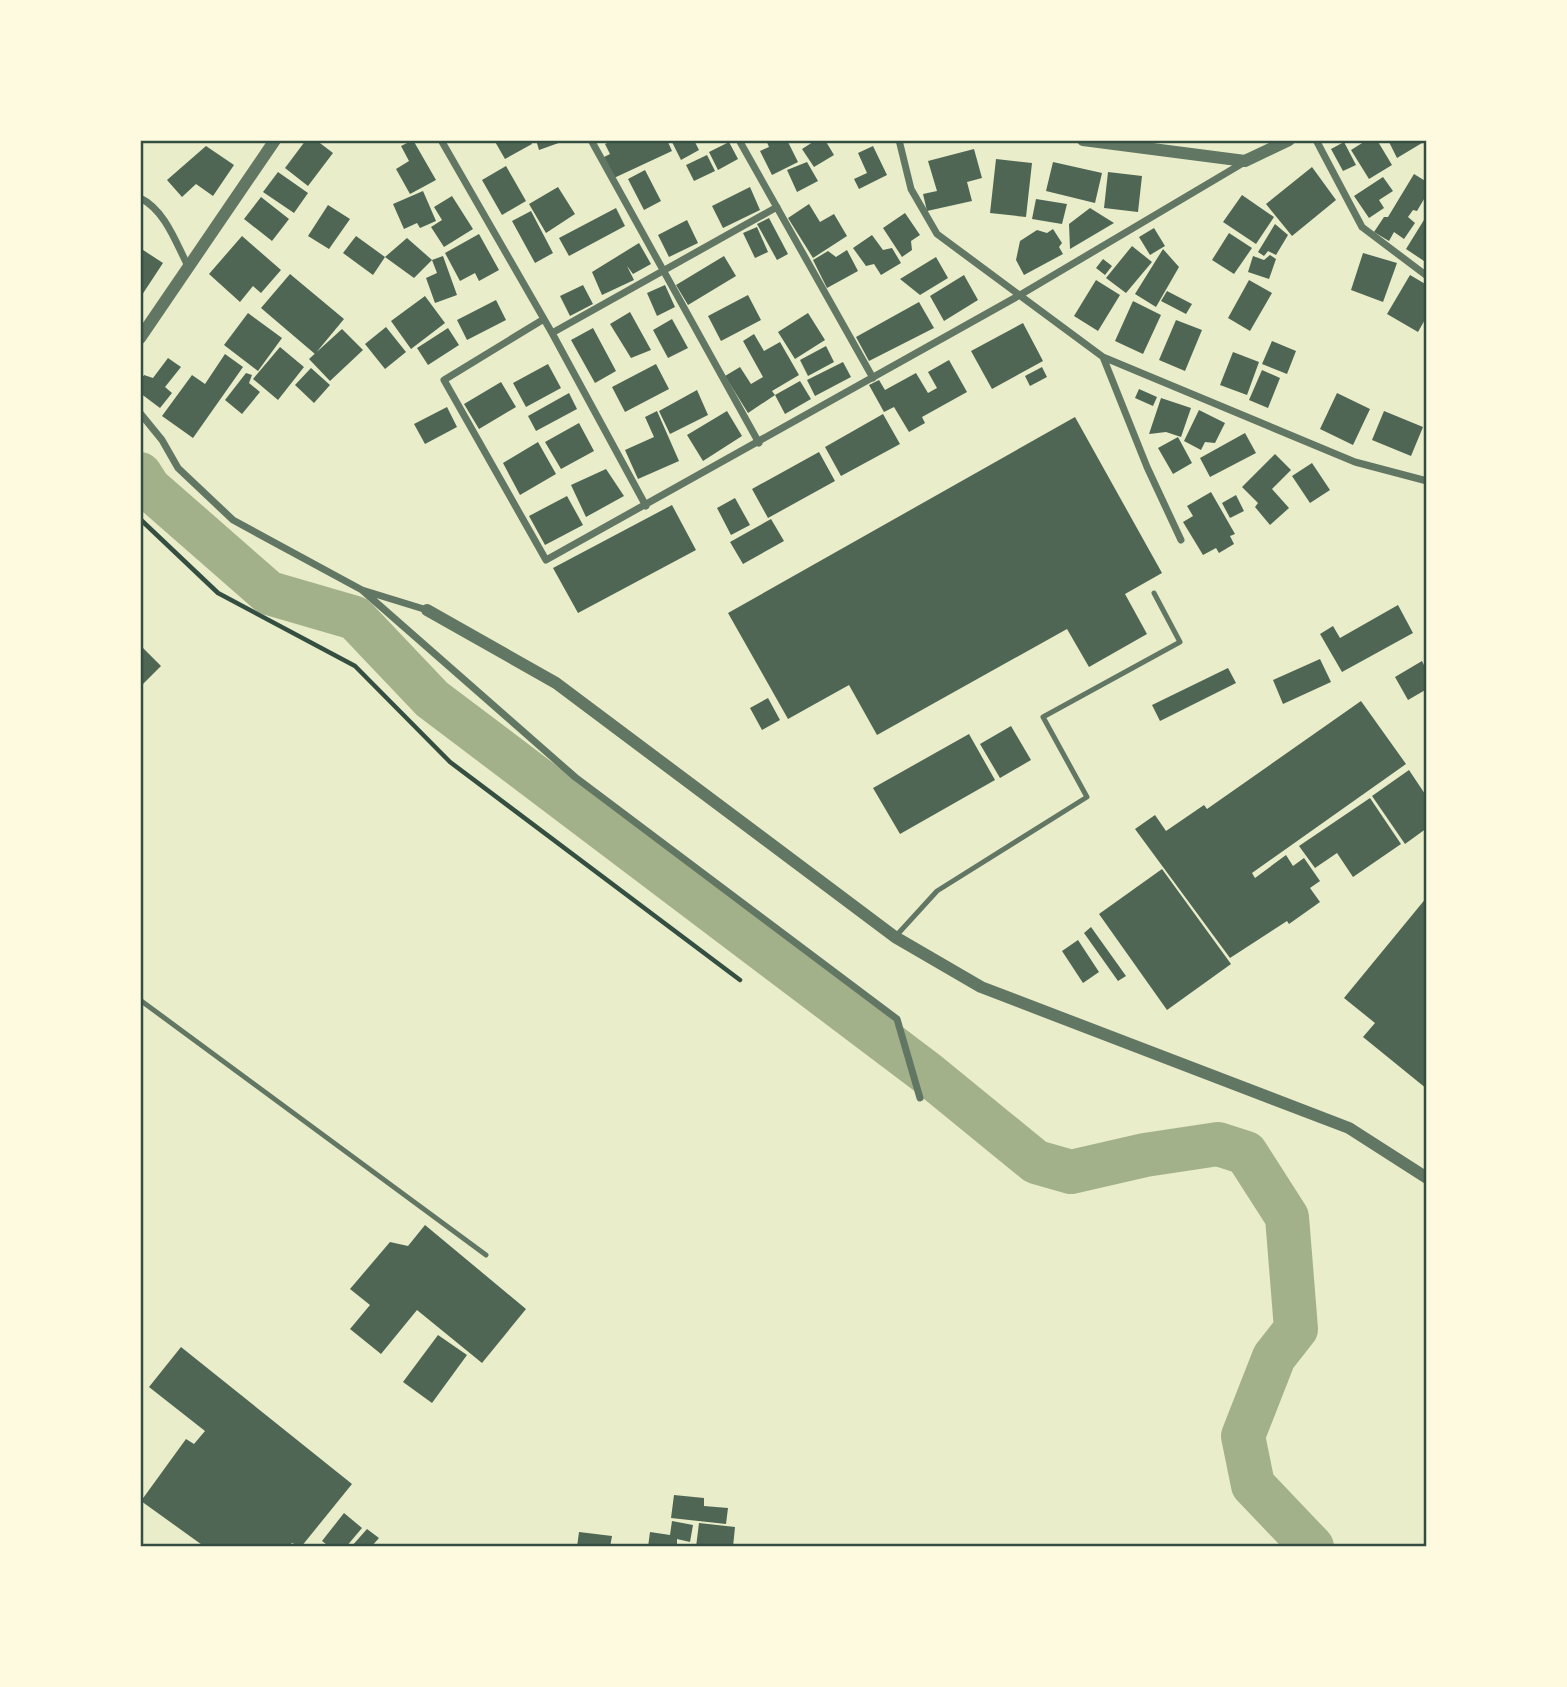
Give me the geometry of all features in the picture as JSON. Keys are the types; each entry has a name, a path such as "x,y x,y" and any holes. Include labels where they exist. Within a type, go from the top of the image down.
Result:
{"street":[{"path":"140,338 275,140"},
{"path":"441,140 552,333 646,506"},
{"path":"591,140 662,272 760,443"},
{"path":"739,140 873,378"},
{"path":"899,140 911,189 937,234 1102,357 1354,462 1427,481"},
{"path":"1083,140 1245,161"},
{"path":"544,319 444,380 546,560 760,443 1020,295 1245,161 1289,140"},
{"path":"1316,140 1362,227 1427,276"},
{"path":"140,198 151,203 161,216 188,266"},
{"path":"552,333 777,207"},
{"path":"1102,357 1147,467 1181,540"},
{"path":"140,413 162,440 178,468 233,520 362,590 427,610 556,683 895,937 981,988 1349,1128 1427,1178"},
{"path":"362,590 575,777 897,1019 920,1098"}],"lane":[{"path":"895,937 937,891 1087,797 1043,717 1180,642 1154,593"},
{"path":"140,1000 486,1255"}],"path":[{"path":"140,519 218,593 355,666 450,762 740,980"}],"building":[{"path":"306,140 316,140 333,153 308,186 285,168"},
{"path":"413,140 436,180 410,194 396,169 409,161 401,146"},
{"path":"494,140 530,140 532,144 505,159"},
{"path":"536,140 567,140 539,150"},
{"path":"613,140 643,140 644,143 667,140 672,151 614,178 604,157 610,154 605,144"},
{"path":"671,140 694,140 699,150 681,160"},
{"path":"766,140 787,140 798,162 772,175 760,151 769,147"},
{"path":"816,140 825,140 834,155 814,167 802,149"},
{"path":"1367,140 1377,140 1392,165 1369,179 1351,150"},
{"path":"1388,140 1427,140 1397,158"},
{"path":"729,142 738,159 718,170 709,152"},
{"path":"1344,142 1356,165 1343,171 1331,149"},
{"path":"206,146 234,165 213,196 196,184 182,197 167,180"},
{"path":"873,146 887,175 859,189 854,179 867,173 858,153"},
{"path":"974,149 982,178 967,182 972,201 927,211 923,194 937,191 928,161"},
{"path":"707,155 715,171 694,181 686,165"},
{"path":"996,159 1032,163 1026,217 990,213"},
{"path":"807,162 818,181 797,192 787,170"},
{"path":"1053,162 1102,173 1095,203 1046,191"},
{"path":"506,166 526,201 502,215 482,180"},
{"path":"1312,167 1336,200 1292,236 1266,204"},
{"path":"645,170 661,201 644,210 628,179"},
{"path":"278,172 308,193 294,213 263,192"},
{"path":"1108,172 1142,176 1138,212 1104,208"},
{"path":"1414,174 1427,182 1427,194 1417,211 1413,210 1408,217 1415,223 1404,239 1394,232 1389,241 1374,232 1384,217 1388,217"},
{"path":"1383,177 1393,191 1379,200 1384,208 1369,218 1354,196"},
{"path":"558,187 575,214 546,233 529,204"},
{"path":"750,187 760,210 723,228 712,206"},
{"path":"423,191 436,221 420,228 417,223 404,229 393,204"},
{"path":"1242,195 1274,217 1256,244 1223,222"},
{"path":"452,196 473,229 444,247 431,227 442,220 434,207"},
{"path":"261,197 289,219 272,241 244,219"},
{"path":"1036,199 1067,204 1062,224 1032,219"},
{"path":"809,204 820,222 834,214 847,236 813,258 788,218"},
{"path":"328,205 350,219 329,249 308,236"},
{"path":"616,208 625,226 569,256 559,238"},
{"path":"1090,208 1114,223 1070,249 1069,224"},
{"path":"531,211 553,253 535,263 512,221"},
{"path":"905,213 920,235 911,241 912,250 902,257 883,228"},
{"path":"1427,215 1427,263 1406,249"},
{"path":"769,218 788,254 777,260 757,224"},
{"path":"687,220 698,243 669,257 658,235"},
{"path":"1275,224 1288,235 1276,255 1268,251 1264,256 1258,252"},
{"path":"757,227 768,252 755,258 743,233"},
{"path":"1154,228 1165,246 1150,255 1139,237"},
{"path":"1053,229 1062,243 1059,247 1063,254 1024,275 1016,260 1020,241 1037,230 1047,233"},
{"path":"1229,233 1252,248 1234,274 1212,260"},
{"path":"479,234 499,270 479,281 475,273 460,281 445,253"},
{"path":"872,235 883,250 892,248 901,263 881,275 874,264 866,266 853,248"},
{"path":"242,236 281,270 261,293 253,286 240,302 209,274"},
{"path":"356,236 385,257 373,275 343,253"},
{"path":"407,238 432,260 414,278 385,257"},
{"path":"639,243 651,264 633,274 627,266 634,280 602,295 592,272"},
{"path":"1132,246 1152,262 1126,293 1106,278"},
{"path":"140,248 163,263 140,298"},
{"path":"1163,249 1179,267 1156,307 1135,294"},
{"path":"847,250 858,271 827,288 813,260 828,251 836,257"},
{"path":"1363,253 1397,263 1383,302 1351,290"},
{"path":"1270,255 1276,259 1269,279 1248,272 1253,256 1264,260"},
{"path":"443,256 457,295 435,303 426,278 437,273 432,260"},
{"path":"724,256 736,276 688,305 676,285"},
{"path":"936,257 948,278 920,295 900,279"},
{"path":"1103,259 1112,266 1105,275 1096,268"},
{"path":"290,274 344,319 315,354 261,308"},
{"path":"964,275 978,300 944,321 930,296"},
{"path":"1410,275 1427,285 1427,316 1418,332 1387,314"},
{"path":"1096,280 1120,295 1098,331 1074,316"},
{"path":"1249,280 1272,293 1250,331 1228,318"},
{"path":"583,285 593,304 570,316 560,296"},
{"path":"665,285 675,307 657,316 647,293"},
{"path":"1167,291 1192,304 1186,314 1161,301"},
{"path":"748,295 761,320 721,341 708,316"},
{"path":"425,296 445,323 411,349 391,321"},
{"path":"496,300 506,320 467,340 457,320"},
{"path":"1133,301 1161,315 1143,354 1115,341"},
{"path":"919,302 934,328 869,361 856,337"},
{"path":"630,312 651,350 631,358 610,324"},
{"path":"248,313 282,338 258,371 224,345"},
{"path":"808,313 825,340 795,359 778,332"},
{"path":"672,319 688,348 668,358 653,330"},
{"path":"1176,320 1202,330 1185,371 1159,360"},
{"path":"1023,323 1043,361 992,389 971,351"},
{"path":"386,327 406,352 385,369 365,344"},
{"path":"448,328 459,345 428,365 417,348"},
{"path":"593,328 616,371 595,383 571,340"},
{"path":"342,329 363,350 330,381 309,359"},
{"path":"754,334 764,351 780,342 799,375 772,391 775,395 748,413 725,376 740,367 751,384 763,377 743,341"},
{"path":"1272,341 1296,351 1287,374 1262,364"},
{"path":"826,346 834,362 808,376 800,360"},
{"path":"280,347 304,367 278,400 253,379"},
{"path":"1233,352 1259,362 1247,395 1220,385"},
{"path":"225,354 243,367 193,438 162,416 192,375 205,384"},
{"path":"168,358 181,367 165,387 172,393 160,408 140,393 140,381 144,375 153,378"},
{"path":"949,360 967,392 922,417 925,423 909,432 894,407 884,412 869,385 879,380 885,390 916,373 928,393 937,388 928,372"},
{"path":"843,362 851,377 815,396 807,380"},
{"path":"548,364 561,388 526,407 513,383"},
{"path":"656,364 669,389 625,412 612,387"},
{"path":"1042,367 1047,377 1030,386 1025,376"},
{"path":"311,368 330,385 314,403 295,385"},
{"path":"1262,370 1280,378 1268,408 1249,400"},
{"path":"246,373 252,375 249,383 260,392 242,414 225,400"},
{"path":"800,381 811,399 785,414 775,395"},
{"path":"501,382 516,407 479,429 464,404"},
{"path":"1139,389 1157,397 1153,406 1135,398"},
{"path":"697,390 708,415 670,434 659,411"},
{"path":"569,393 577,409 536,431 528,416"},
{"path":"1337,393 1370,409 1353,445 1320,429"},
{"path":"1161,398 1191,408 1181,437 1166,432 1149,434"},
{"path":"447,407 457,427 425,444 414,424"},
{"path":"1199,410 1225,423 1215,443 1205,442 1201,450 1184,441"},
{"path":"657,411 679,461 638,479 625,450 654,437 645,417"},
{"path":"727,411 742,436 703,461 687,435"},
{"path":"1384,411 1423,427 1411,456 1372,440"},
{"path":"883,414 900,444 841,476 825,447"},
{"path":"1075,417 1162,573 1125,594 1147,634 1089,667 1067,629 877,735 849,685 788,719 728,613"},
{"path":"579,423 594,451 561,469 545,442"},
{"path":"1245,433 1256,453 1210,477 1200,458"},
{"path":"1178,437 1192,463 1173,474 1158,448"},
{"path":"538,442 556,474 520,495 503,463"},
{"path":"819,452 835,481 768,518 752,489"},
{"path":"1275,454 1291,470 1272,489 1289,508 1270,525 1255,507 1258,503 1242,487"},
{"path":"1312,463 1330,490 1310,503 1292,476"},
{"path":"606,469 624,496 586,517 571,485"},
{"path":"1211,492 1235,534 1230,536 1234,544 1219,553 1216,548 1203,555 1183,522 1193,516 1187,506"},
{"path":"1236,495 1244,511 1230,518 1222,503"},
{"path":"567,496 583,525 545,545 529,516"},
{"path":"735,498 750,525 731,535 717,508"},
{"path":"672,505 696,550 578,613 553,568"},
{"path":"771,519 784,541 743,564 730,542"},
{"path":"1398,605 1413,633 1342,672 1320,634 1333,626 1340,638"},
{"path":"140,645 161,666 142,685 140,683"},
{"path":"1320,659 1331,682 1283,704 1273,680"},
{"path":"1422,661 1427,671 1427,689 1408,700 1395,677"},
{"path":"1228,668 1236,683 1160,721 1152,705"},
{"path":"768,698 780,720 762,730 750,708"},
{"path":"1361,701 1406,764 1252,873 1255,878 1286,855 1293,866 1304,858 1320,881 1310,888 1320,902 1289,924 1287,921 1230,958 1135,829 1155,815 1166,831 1204,805 1207,809"},
{"path":"1011,726 1031,760 1000,778 980,744"},
{"path":"969,734 995,780 900,834 873,788"},
{"path":"1409,770 1427,797 1427,828 1405,844 1372,796"},
{"path":"1370,798 1401,844 1353,877 1337,853 1315,868 1299,846"},
{"path":"1162,869 1231,964 1167,1010 1099,914"},
{"path":"1427,897 1427,1089 1363,1037 1375,1023 1344,998"},
{"path":"1091,927 1126,976 1118,981 1084,933"},
{"path":"1078,940 1099,972 1083,983 1062,951"},
{"path":"425,1225 526,1309 482,1363 417,1310 381,1354 350,1329 370,1305 350,1289 390,1242 408,1246"},
{"path":"438,1335 467,1355 432,1403 403,1382"},
{"path":"181,1347 352,1484 301,1547 292,1543 288,1547 205,1547 141,1501 186,1439 194,1444 205,1431 149,1387"},
{"path":"674,1495 704,1498 704,1506 728,1508 726,1524 671,1518"},
{"path":"344,1513 362,1528 346,1547 330,1547 322,1541"},
{"path":"672,1521 693,1525 690,1542 677,1539 677,1547 648,1547 650,1532 670,1535"},
{"path":"699,1523 735,1527 733,1547 696,1547"},
{"path":"367,1529 379,1538 371,1547 351,1547"},
{"path":"579,1532 612,1536 610,1547 577,1547"}],"waterway":[{"path":"140,474 149,488 269,593 355,618 432,699 927,1073 1036,1162 1071,1172 1145,1155 1218,1144 1246,1153 1287,1217 1296,1329 1274,1357 1243,1436 1253,1485 1312,1547"}]}
